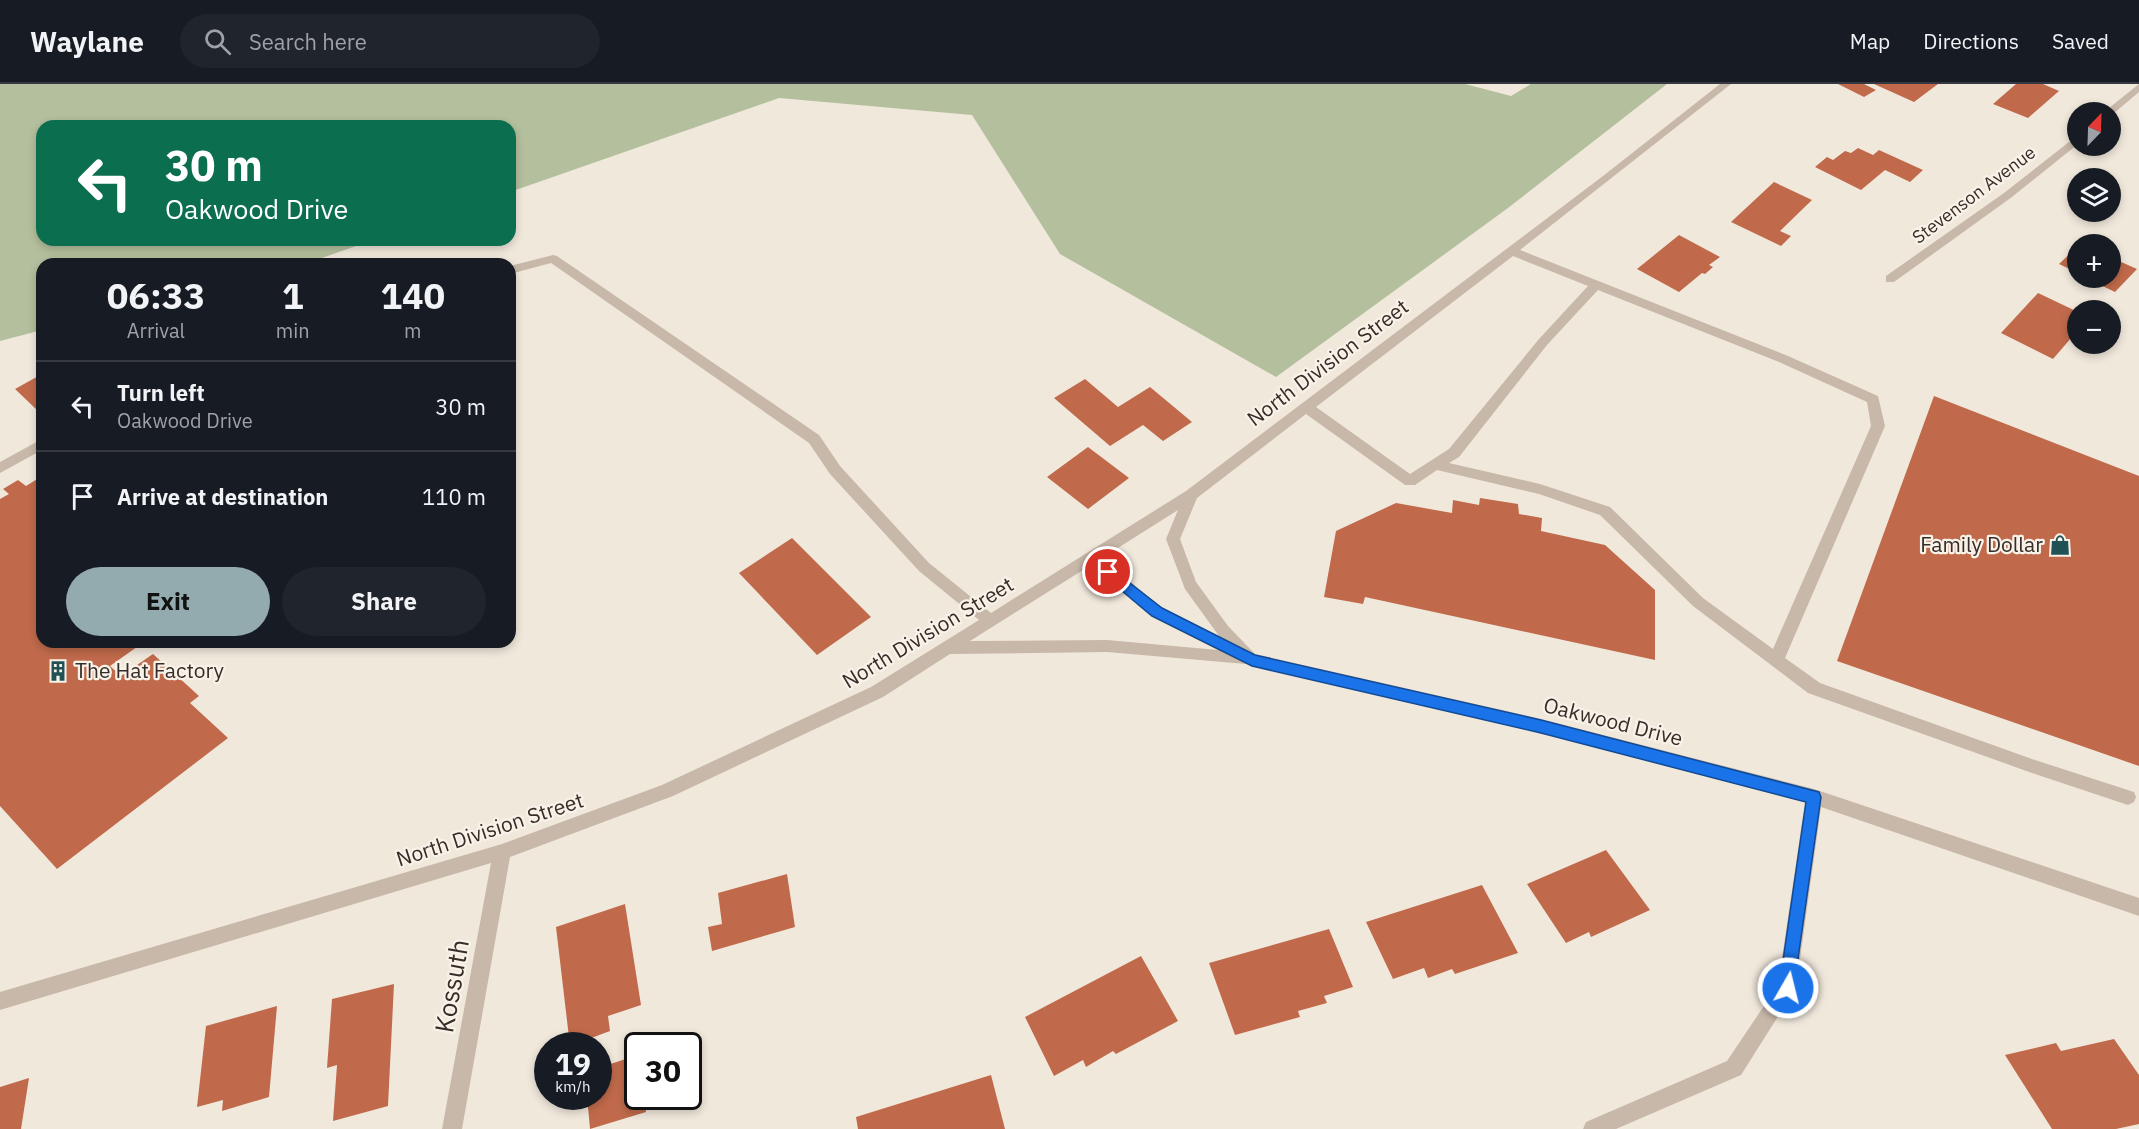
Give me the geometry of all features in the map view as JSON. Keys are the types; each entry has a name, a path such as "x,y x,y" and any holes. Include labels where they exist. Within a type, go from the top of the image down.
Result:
{"street":[{"name":"North Division Street","path":"0,1001 502,852 667,791 877,692 1191,495 1726,84"},
{"path":"2120,102 2139,85"},
{"name":"Stevenson Avenue","path":"1890,279 2008,195 2067,147"},
{"path":"1510,250 1595,286 1722,333 1873,399 1878,426 1776,660"},
{"path":"516,268 553,259 814,439 835,470 924,567 990,621"},
{"path":"1305,407 1410,481 1454,453 1543,342 1595,286"},
{"path":"0,468 36,447"},
{"path":"1436,465 1540,489 1605,511 1698,602 1814,688 2035,767 2128,797"},
{"path":"1191,495 1173,539 1186,576 1223,630 1252,660"},
{"name":"Oakwood Drive","path":"1092,558 1157,612 1252,660 1541,726 1814,797 2139,907"},
{"path":"946,648 1107,646 1252,660"},
{"path":"1593,1129 1734,1068 1788,988 1814,797"},
{"name":"Kossuth","path":"452,1129 502,852"}],"green space":[{"path":"0,84 1465,84 1511,96 1531,84 1667,84 1508,208 1276,377 1060,254 972,115 779,98 516,190 516,120 36,120 36,246 356,246 322,258 36,258 36,332 0,341"}],"building":[{"path":"1838,84 1864,84 1876,90 1864,97"},
{"path":"1874,84 1938,84 1914,102"},
{"path":"2016,84 2043,84 2059,91 2028,118 1993,104"},
{"path":"1858,148 1873,155 1879,150 1923,170 1910,182 1885,170 1861,190 1815,167 1827,157 1833,160 1845,151 1851,153"},
{"path":"1774,182 1812,200 1780,231 1791,236 1781,246 1731,222"},
{"path":"1679,235 1720,257 1709,265 1713,267 1705,274 1702,273 1679,292 1637,269"},
{"path":"2067,256 2067,268 2059,264"},
{"path":"2121,262 2137,269 2121,286"},
{"path":"2107,288 2119,288 2115,292"},
{"path":"2038,293 2067,307 2067,343 2053,359 2001,333"},
{"path":"36,377 36,409 15,389"},
{"path":"1085,379 1118,407 1150,387 1192,422 1163,441 1143,425 1110,446 1054,398"},
{"path":"1934,396 2139,476 2139,766 1837,661"},
{"path":"1088,447 1129,478 1088,509 1047,477"},
{"name":"The Hat Factory","path":"18,480 26,486 36,480 36,648 136,648 110,666 121,676 153,654 199,696 190,703 228,738 57,869 0,806 0,499 9,494 3,489"},
{"path":"1480,498 1518,504 1519,514 1542,518 1541,531 1605,545 1655,590 1655,660 1365,597 1363,604 1324,597 1336,531 1396,503 1452,513 1453,500 1479,505"},
{"path":"792,538 871,617 817,655 739,573"},
{"path":"1606,850 1650,910 1591,937 1589,932 1566,943 1527,884"},
{"path":"787,874 795,927 712,951 708,927 722,924 718,893"},
{"path":"1482,885 1518,953 1455,974 1452,969 1428,978 1424,968 1393,979 1366,922"},
{"path":"625,904 641,1005 608,1016 610,1031 568,1032 556,927"},
{"path":"1329,929 1353,987 1324,996 1327,1003 1298,1011 1300,1017 1235,1035 1209,963"},
{"path":"1141,956 1178,1021 1116,1054 1113,1051 1086,1067 1083,1060 1054,1076 1025,1017"},
{"path":"394,984 388,1106 333,1121 337,1065 327,1068 332,999"},
{"path":"277,1006 269,1097 222,1111 223,1100 197,1107 206,1026"},
{"path":"2114,1039 2139,1075 2139,1124 2116,1129 2052,1129 2005,1055 2056,1043 2061,1051"},
{"path":"624,1060 624,1110 646,1110 646,1112 590,1129 588,1110 612,1110 612,1063"},
{"path":"991,1075 1005,1129 858,1129 856,1117"},
{"path":"29,1078 21,1129 0,1129 0,1087"}],"place":[{"name":"Family Dollar","path":"2060,545"},
{"name":"The Hat Factory","path":"58,671"}],"route":[{"path":"1108,572 1157,612 1252,660 1541,726 1814,797 1788,988"}]}
